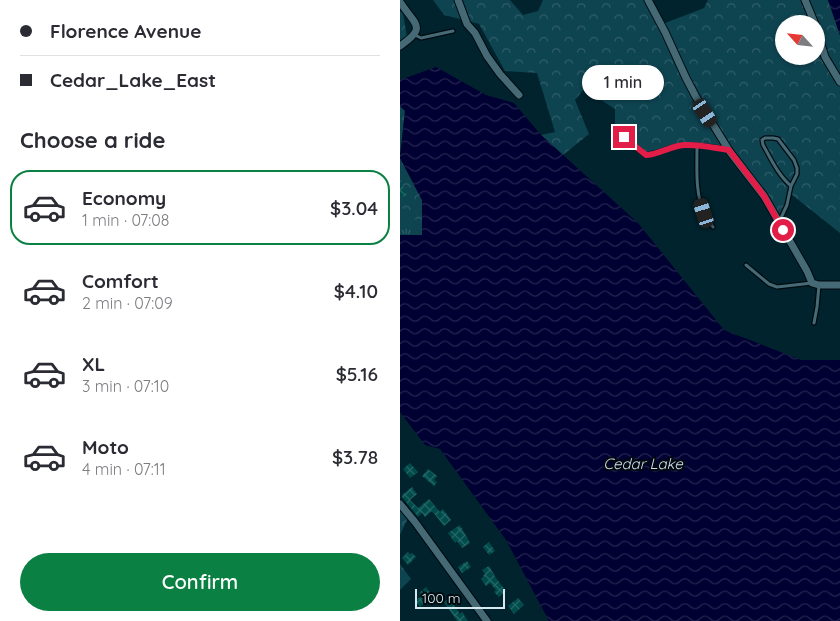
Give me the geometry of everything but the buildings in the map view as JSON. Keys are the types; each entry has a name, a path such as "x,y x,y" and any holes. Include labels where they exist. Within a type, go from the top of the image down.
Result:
{"street":[{"path":"458,0 467,24 475,33 487,56 519,95"},
{"path":"648,0 696,97 729,150 764,196 807,271 816,284 840,285"},
{"path":"805,0 811,15"},
{"path":"400,2 417,26 414,35 400,46"},
{"path":"825,57 840,82"},
{"path":"400,504 487,621"}],"lane":[{"path":"414,35 421,38 453,31"},
{"path":"624,137 646,155 685,145 729,150"},
{"path":"779,223 797,174 797,168 794,160 778,139 765,138 762,140 767,153 785,182 791,186"},
{"path":"697,146 699,198 704,213 713,227"},
{"path":"746,265 768,284 777,287 816,284 817,307 814,323"}],"green space":[{"path":"433,0 510,0 523,15 538,11 543,0 648,0 660,25 704,8 708,0 828,0 840,35 840,233 791,194 780,223 729,150 683,144 645,152 615,125 615,109 584,89 575,100 589,134 563,155 541,135 555,132 537,73 505,71 479,24 444,15"},
{"path":"400,11 403,13 407,37 400,43"},
{"path":"400,106 405,111 400,154"},
{"path":"400,158 422,200 422,235 400,235"},
{"path":"400,204 424,228 416,235 404,235 400,232"},
{"path":"400,506 409,516 400,535"},
{"path":"400,564 411,579 400,590"}],"water":[{"path":"828,0 840,0 840,35"},
{"name":"Cedar Lake","path":"436,67 486,95 514,103 541,135 638,223 724,330 801,360 840,360 840,621 549,621 506,540 440,449 425,445 400,412 400,235 422,235 422,200 400,158 405,111 400,106 400,80"}],"route":[{"path":"624,137 646,155 685,145 729,150 764,196 783,230"}]}
